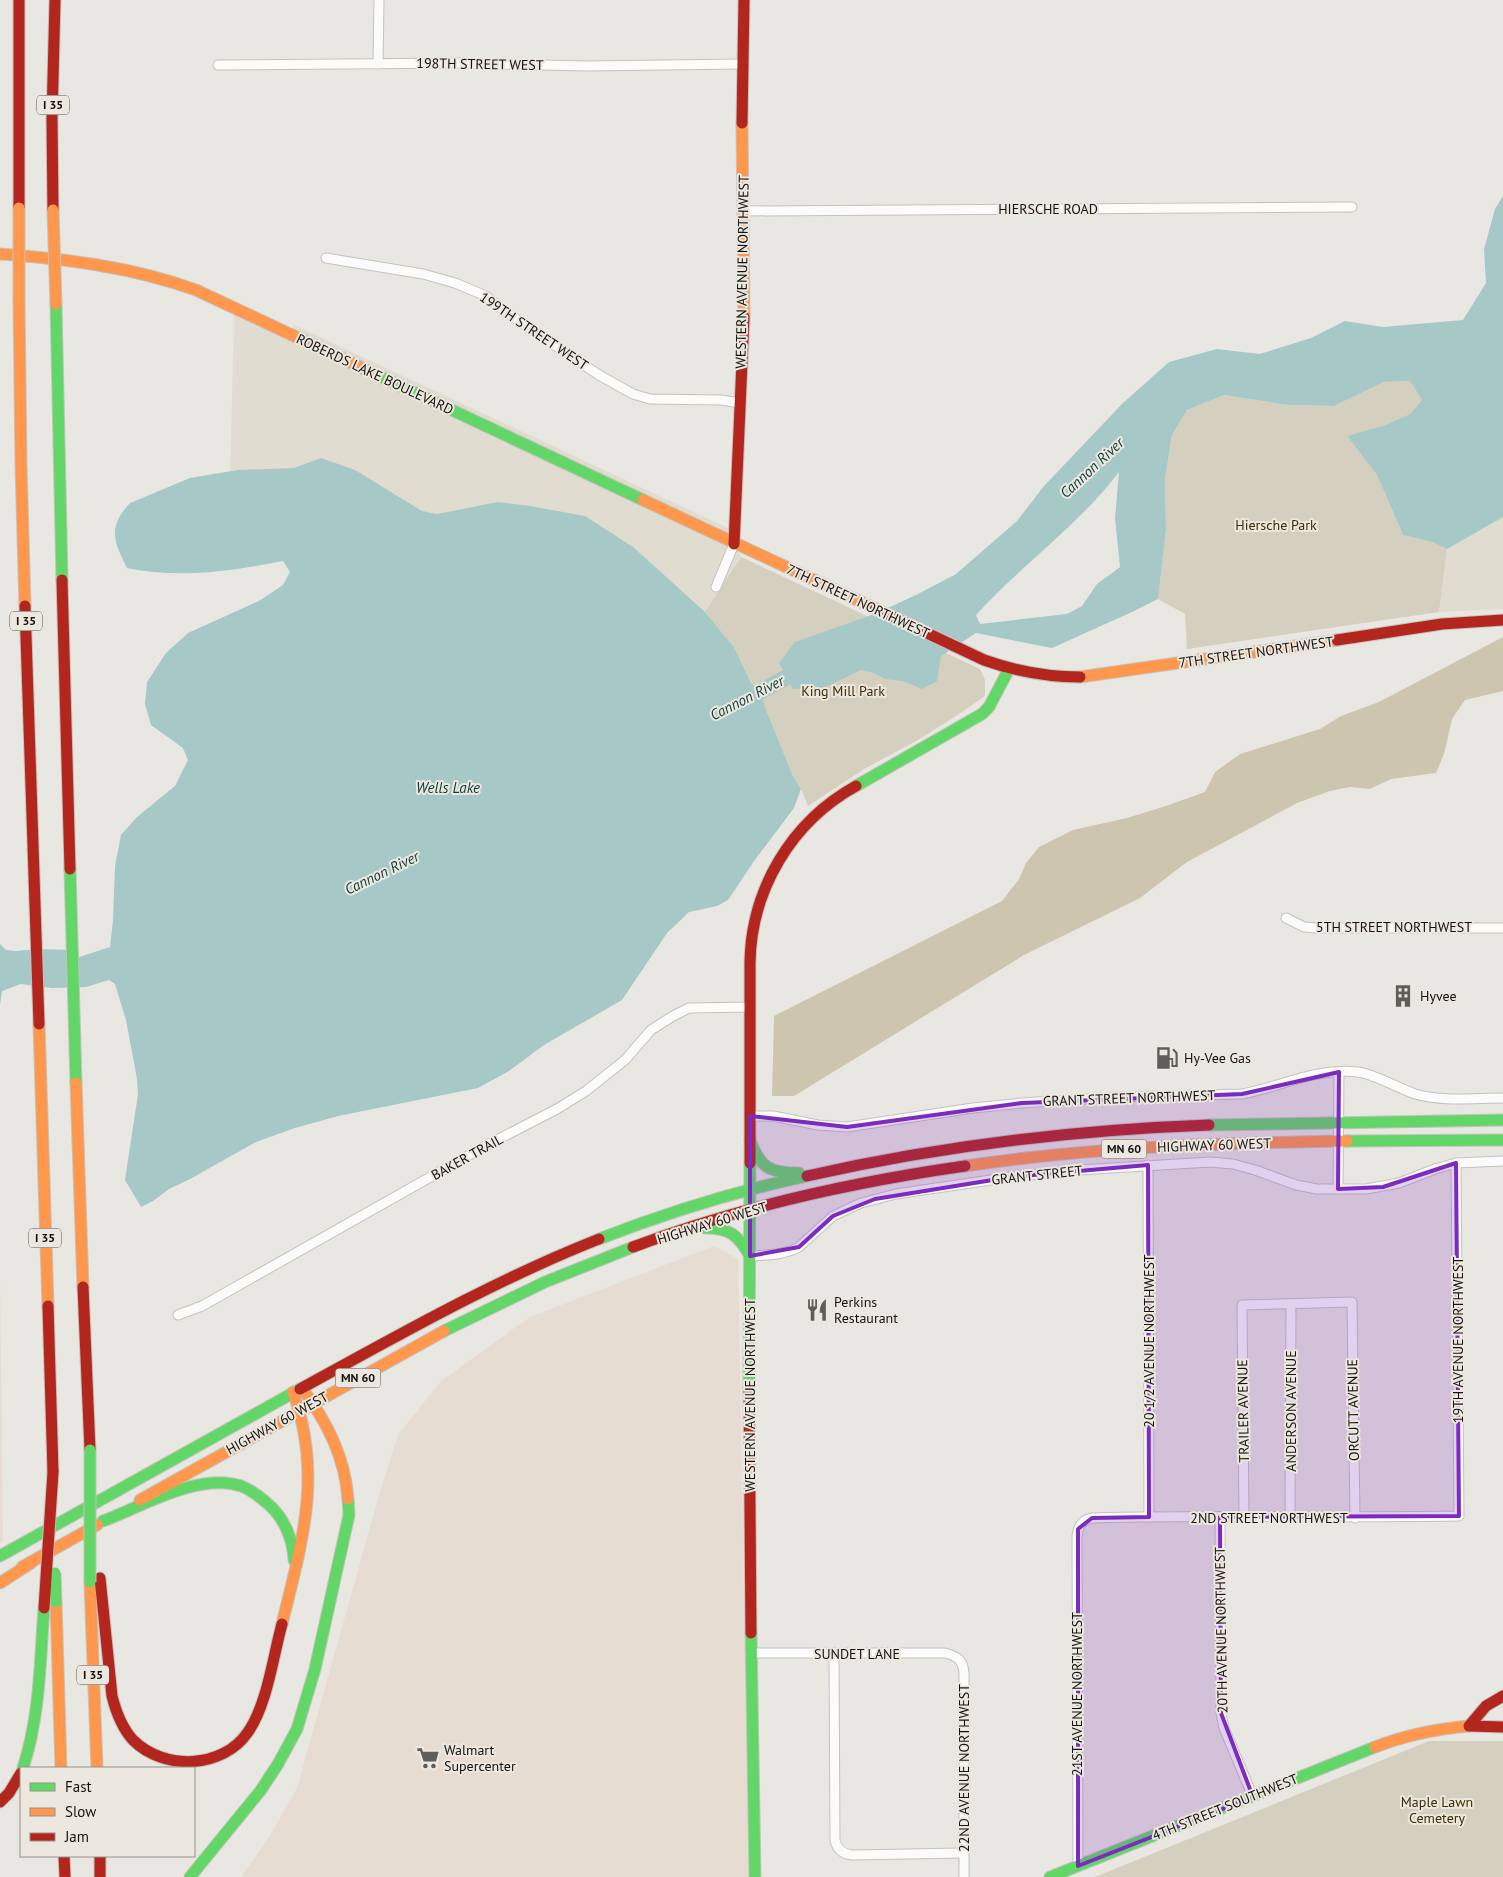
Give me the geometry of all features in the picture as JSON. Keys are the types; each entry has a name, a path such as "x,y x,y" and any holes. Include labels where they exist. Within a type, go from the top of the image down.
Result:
{"main road":[{"name":"I 35","path":"19,0 18,208 21,465 61,1767"},
{"name":"I 35","path":"55,0 52,119 58,479 74,1004 95,1580 97,1767"},
{"name":"WESTERN AVENUE NORTHWEST","path":"734,544 744,310 742,64 744,0"},
{"name":"ROBERDS LAKE BOULEVARD","path":"0,254 63,259 113,266 157,276 177,283 224,302 734,544"},
{"name":"7TH STREET NORTHWEST","path":"734,544 964,651 1009,669 1036,675 1086,677 1434,625 1503,620"},
{"name":"WESTERN AVENUE NORTHWEST","path":"755,1877 750,1653 750,1007 751,938 756,913 773,869 785,849 817,812 838,796 982,714 989,708 1009,669"},
{"name":"HIGHWAY 60 WEST","path":"0,1556 297,1390 495,1284 617,1232 750,1190 926,1152 1012,1140 1100,1131 1188,1126 1503,1120"},
{"path":"750,1140 758,1162 768,1170 790,1173 832,1171"},
{"name":"HIGHWAY 60 WEST","path":"0,1581 313,1402 420,1343 512,1297 574,1270 682,1231 750,1210 832,1190 910,1175 1068,1153 1147,1147 1503,1140"},
{"path":"682,1231 714,1228 727,1230 743,1243 750,1256"},
{"path":"190,1877 245,1811 278,1764 297,1729 315,1669 349,1515 344,1467 331,1430 313,1402 297,1390"},
{"path":"95,1580 116,1713 134,1741 148,1751 163,1758 179,1762 196,1762 212,1759 227,1752 241,1742 259,1714 302,1544 307,1507 307,1451 297,1390"},
{"path":"23,1767 35,1728 40,1694 53,1472"},
{"path":"102,1522 186,1487 202,1483 219,1482 236,1485 252,1492 266,1502 278,1514 287,1529 294,1558 292,1579"},
{"path":"1470,1726 1486,1706 1503,1696"},
{"name":"4TH STREET SOUTHWEST","path":"1050,1877 1401,1737 1429,1730 1470,1726 1503,1727"},
{"path":"0,1802 9,1793 20,1775"},
{"path":"64,1857 65,1877"},
{"path":"100,1857 100,1877"}],"street":[{"path":"378,64 379,0"},
{"name":"198TH STREET WEST","path":"218,65 587,66 742,64"},
{"name":"HIERSCHE ROAD","path":"744,211 1352,207"},
{"name":"199TH STREET WEST","path":"326,258 423,274 455,283 486,296 510,316 582,364 633,394 650,399 721,400 740,403"},
{"path":"716,587 734,544"},
{"name":"5TH STREET NORTHWEST","path":"1286,918 1304,927 1317,928 1503,928"},
{"name":"BAKER TRAIL","path":"178,1315 210,1302 487,1145 557,1109 586,1091 625,1060 651,1030 673,1016 689,1008 750,1007"},
{"path":"1338,1189 1339,1072"},
{"name":"GRANT STREET NORTHWEST","path":"750,1116 773,1116 818,1124 848,1126 972,1108 1031,1102 1115,1097 1242,1094 1261,1091 1320,1073 1339,1072 1358,1072 1415,1094 1433,1098 1503,1098"},
{"name":"GRANT STREET","path":"750,1256 777,1254 799,1247 833,1216 861,1203 896,1194 1011,1177 1148,1165 1210,1162 1233,1164 1296,1185 1317,1189 1338,1189 1383,1187 1456,1163 1503,1161"},
{"name":"19TH AVENUE NORTHWEST","path":"1456,1163 1459,1516"},
{"name":"20 1/2 AVENUE NORTHWEST","path":"1148,1165 1149,1517"},
{"name":"ORCUTT AVENUE","path":"1291,1305 1352,1302 1355,1518"},
{"name":"TRAILER AVENUE","path":"1244,1518 1242,1305 1291,1305"},
{"name":"ANDERSON AVENUE","path":"1290,1518 1291,1305"},
{"name":"2ND STREET NORTHWEST","path":"1081,1523 1086,1519 1092,1518 1459,1516"},
{"name":"20TH AVENUE NORTHWEST","path":"1220,1518 1221,1713 1224,1728 1252,1797"},
{"name":"21ST AVENUE NORTHWEST","path":"1078,1866 1077,1536 1081,1523"},
{"name":"SUNDET LANE","path":"750,1653 945,1653 954,1655 961,1660"},
{"path":"834,1654 835,1840 839,1850 846,1854 963,1853"},
{"name":"22ND AVENUE NORTHWEST","path":"961,1660 964,1673 964,1877"}],"highlighted area":[{"path":"1339,1072 1338,1189 1383,1187 1456,1163 1459,1516 1220,1517 1221,1713 1253,1797 1078,1866 1078,1529 1092,1518 1149,1517 1148,1165 1011,1177 875,1199 833,1216 799,1247 750,1256 750,1116 847,1127 1022,1103 1242,1094"}],"shaded area":[{"path":"234,315 286,340 294,325 728,528 741,557 705,612 230,486"},
{"path":"1503,497 1503,609 1439,612 1447,549"},
{"path":"1503,637 1503,691 1465,700 1452,719 1444,754 1436,773 1391,779 1370,789 1350,787 1330,791 1297,803 1187,862 1140,898 1024,955 794,1096 772,1096 774,1016 1002,901 1019,879 1026,863 1039,847 1073,830 1127,818 1205,792 1215,772 1240,754 1320,729 1341,716 1379,702"},
{"path":"714,1246 738,1259 749,1877 241,1877 269,1837 297,1788 379,1495 398,1435 441,1381 530,1317"},
{"path":"0,1276 3,1541 0,1543"}],"green space":[{"name":"Hiersche Park","path":"1410,381 1422,400 1410,414 1386,426 1347,436 1377,475 1403,535 1432,542 1447,549 1439,612 1187,649 1185,614 1158,599 1166,530 1165,478 1172,435 1187,410 1224,395 1288,405 1334,406 1384,382"},
{"name":"King Mill Park","path":"741,557 980,669 985,680 985,696 918,740 864,769 808,806 792,774 765,707 762,692 751,683 734,647 705,612"},
{"name":"Maple Lawn Cemetery","path":"1429,1741 1503,1741 1503,1877 1095,1877"}],"water":[{"path":"1503,196 1503,517 1447,549 1432,542 1403,535 1377,475 1347,436 1386,425 1410,414 1422,400 1410,381 1384,382 1334,406 1288,405 1224,395 1187,410 1172,435 1165,478 1166,530 1158,599 1052,648 976,633 941,656 937,681 922,689 903,681 885,679 874,673 861,670 826,687 793,689 779,663 795,642 877,613 956,574 1017,521 1044,486 1123,403 1169,362 1217,349 1260,354 1311,338 1345,321 1383,327 1463,320 1486,283 1484,249 1495,209","holes":["1119,472 1115,518 1120,567 1097,584 1082,606 1067,614 980,624 976,615 1068,528 1103,492"]},
{"name":"Wells Lake","path":"321,458 355,470 422,511 437,514 498,502 530,506 585,516 633,547 705,612 734,647 751,683 762,692 765,707 792,774 801,789 794,808 754,861 728,900 717,906 689,912 667,933 622,1000 544,1045 509,1071 478,1088 338,1116 295,1128 256,1142 169,1189 141,1207 125,1180 138,1094 126,1020 115,984 109,980 86,987 52,988 21,984 2,991 0,1005 0,944 6,950 16,951 38,949 75,950 76,958 110,947 115,866 121,835 137,817 175,786 188,760 183,748 151,725 145,704 147,682 166,653 188,633 259,601 283,585 290,572 283,561 225,571 185,573 166,573 127,568 115,535 118,520 123,512 130,503 190,478 238,470 294,468"}],"waterway":[{"name":"Cannon River","path":"743,701 787,677 807,671"}],"traffic: fast":[{"path":"56,304 62,580"},
{"path":"373,373 643,500"},
{"path":"856,786 982,714 989,707 1009,669"},
{"path":"70,869 76,1083"},
{"path":"1209,1125 1503,1120"},
{"path":"750,1140 758,1157 767,1167 781,1172 799,1173"},
{"path":"1347,1141 1503,1140"},
{"path":"749,1387 750,1163"},
{"path":"599,1239 702,1203 807,1176"},
{"path":"705,1228 721,1229 732,1234 750,1256"},
{"path":"444,1331 545,1282 633,1247"},
{"path":"0,1556 300,1389"},
{"path":"90,1450 90,1582"},
{"path":"103,1521 189,1487 207,1483 225,1483 241,1486 261,1498 278,1515 290,1536 294,1560"},
{"path":"190,1877 261,1790 297,1729 315,1669 349,1515 348,1499"},
{"path":"55,1573 56,1602"},
{"path":"23,1767 29,1748 36,1709 44,1608"},
{"path":"751,1633 755,1877"},
{"path":"1050,1877 1375,1747"}],"traffic: slow":[{"path":"742,123 744,317"},
{"path":"19,208 19,302"},
{"path":"53,210 56,304"},
{"path":"0,254 50,258 99,265 172,282 196,290 373,373"},
{"path":"19,302 25,606"},
{"path":"643,500 874,608"},
{"path":"1080,677 1337,640"},
{"path":"39,1024 48,1306"},
{"path":"76,1083 83,1287"},
{"path":"965,1166 1108,1150 1251,1143 1347,1141"},
{"path":"140,1500 444,1331"},
{"path":"302,1388 327,1427 339,1454 348,1499"},
{"path":"282,1624 302,1536 308,1480 307,1452 302,1422 293,1392"},
{"path":"22,1567 97,1525"},
{"path":"0,1583 31,1563"},
{"path":"90,1582 97,1767"},
{"path":"56,1602 61,1767"},
{"path":"1375,1747 1421,1733 1469,1726"}],"traffic: jam":[{"path":"19,0 19,208"},
{"path":"53,210 52,119 55,0"},
{"path":"742,123 744,0"},
{"path":"734,544 744,317"},
{"path":"62,580 70,869"},
{"path":"25,606 39,1024"},
{"path":"874,608 984,660 1031,673 1080,677"},
{"path":"1337,640 1442,624 1503,620"},
{"path":"750,1163 750,963 752,936 758,910 767,884 779,861 794,839 812,819 833,801 856,786"},
{"path":"807,1176 906,1156 1006,1141 1107,1131 1209,1125"},
{"path":"633,1247 755,1208 839,1188 965,1166"},
{"path":"300,1389 484,1291 522,1272 599,1239"},
{"path":"83,1287 90,1450"},
{"path":"48,1306 53,1472"},
{"path":"749,1387 751,1633"},
{"path":"44,1608 53,1472"},
{"path":"100,1578 112,1696 115,1708 133,1740 146,1750 176,1761 193,1762 209,1759 224,1753 237,1744 248,1732 255,1721 265,1695 282,1624"},
{"path":"1503,1696 1486,1706 1469,1726 1503,1727"},
{"path":"0,1802 9,1793 20,1775"},
{"path":"64,1857 65,1877"},
{"path":"100,1857 100,1877"}],"place":[{"name":"Hyvee","path":"1403,996"},
{"name":"Hy-Vee Gas","path":"1167,1058"},
{"name":"Perkins Restaurant","path":"817,1310"},
{"name":"Walmart Supercenter","path":"428,1758"}]}
